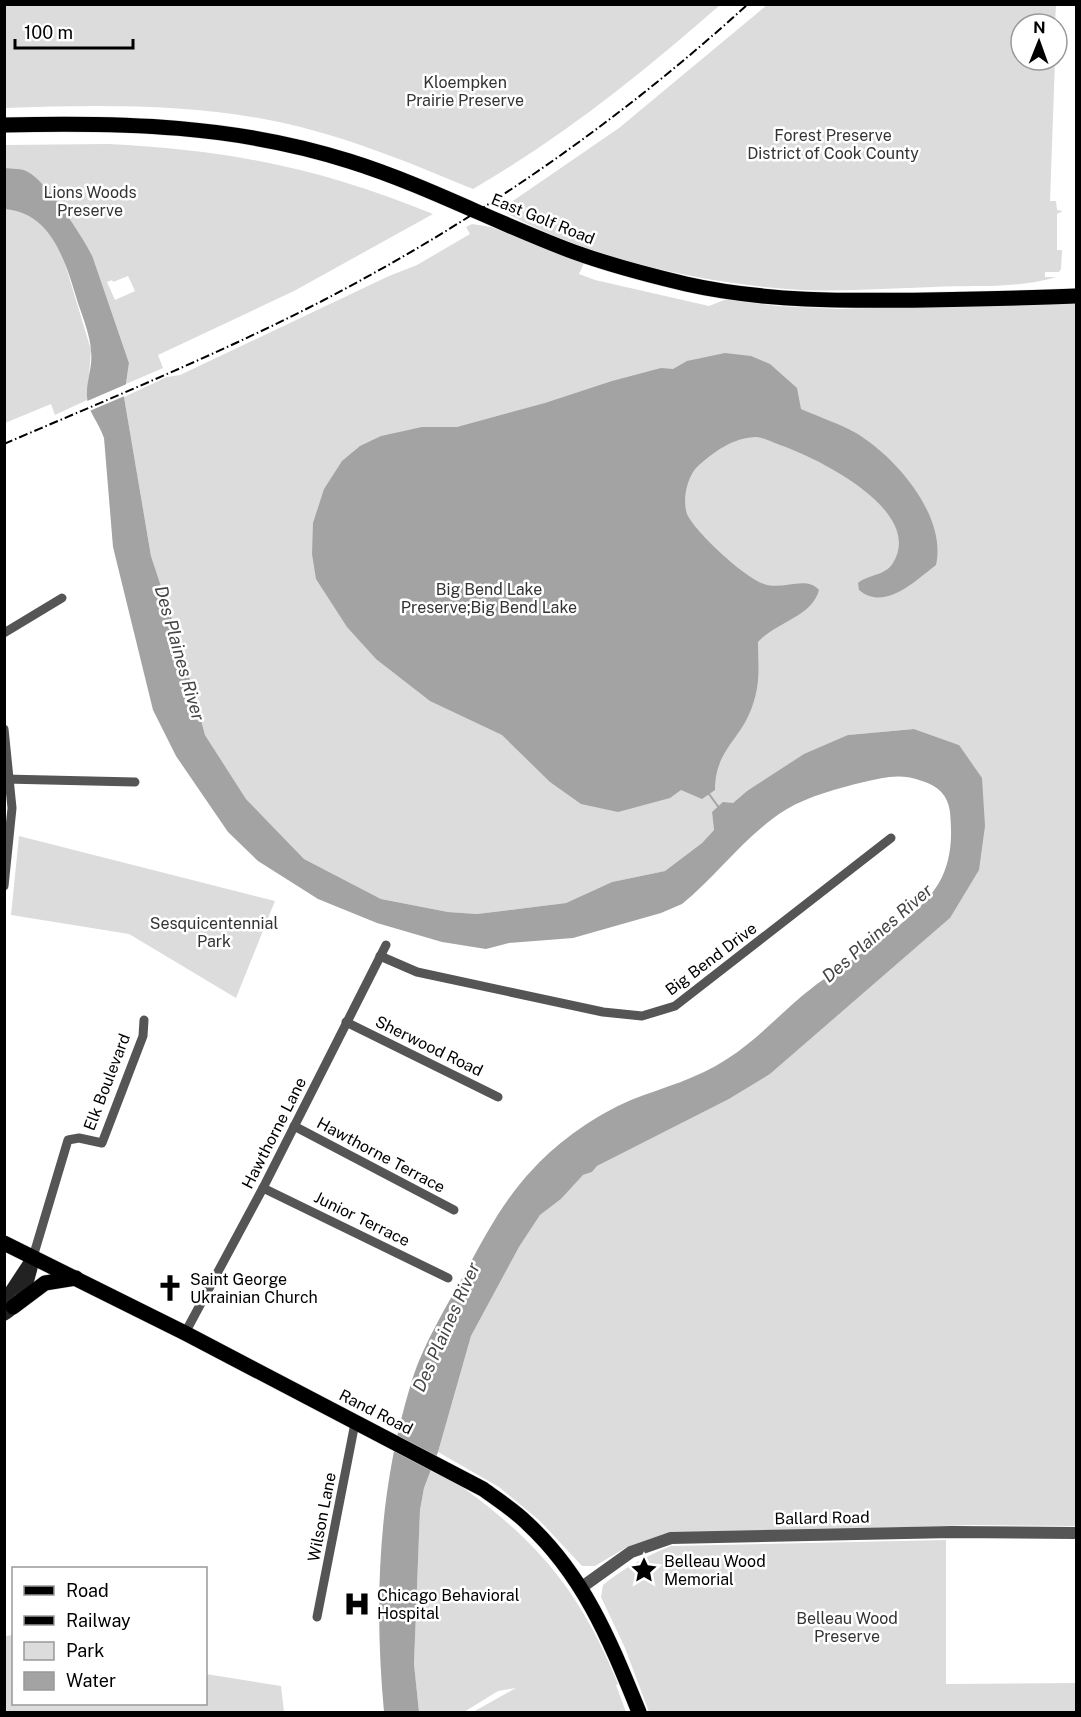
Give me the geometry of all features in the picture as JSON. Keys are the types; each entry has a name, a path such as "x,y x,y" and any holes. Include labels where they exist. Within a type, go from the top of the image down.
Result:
{"main road":[{"name":"East Golf Road","path":"4,125 151,124 206,129 308,149 392,176 572,251 611,264 715,290 767,298 835,302 1077,296"},
{"name":"Rand Road","path":"4,1243 185,1332 355,1423 442,1465 483,1489 527,1522 582,1587 603,1626 639,1713"},
{"name":"Elk Boulevard","path":"7,1308 32,1273 33,1257"},
{"path":"7,1308 45,1283 76,1278"}],"street":[{"path":"4,633 62,598"},
{"path":"4,729 6,779 12,807 4,886"},
{"path":"6,779 135,782"},
{"name":"Big Bend Drive","path":"380,956 417,972 603,1012 642,1016 675,1006 891,838"},
{"name":"Hawthorne Lane","path":"185,1332 263,1188 386,945"},
{"name":"Elk Boulevard","path":"33,1257 68,1140 79,1138 102,1143 143,1036 144,1020"},
{"name":"Sherwood Road","path":"346,1022 498,1097"},
{"name":"Hawthorne Terrace","path":"294,1126 454,1210"},
{"name":"Junior Terrace","path":"263,1188 448,1278"},
{"name":"Wilson Lane","path":"317,1617 355,1423"},
{"name":"Ballard Road","path":"582,1587 631,1552 671,1538 952,1532 1077,1533"}],"green space":[{"name":"Kloempken Prairie Preserve","path":"4,5 720,5 601,103 539,148 473,189 400,159 325,134 240,115 140,107 5,108"},
{"name":"Forest Preserve District of Cook County","path":"767,5 1056,5 1056,12 1009,12 1009,72 1055,72 1050,201 1056,201 1057,210 1063,211 1057,214 1057,250 1062,250 1061,269 1059,272 1045,272 1045,277 1056,277 1041,281 995,286 835,291 766,287 689,276 611,256 574,244 506,213 507,205 619,128"},
{"name":"Lions Woods Preserve","path":"108,144 194,151 234,157 274,164 352,184 433,214 294,291 158,355 163,368 126,384 129,363 93,258 63,257 91,350 87,400 55,415 51,404 5,423 5,145","holes":["128,276 135,291 115,300 107,282"]},
{"name":"Big Bend Lake Preserve;Big Bend Lake","path":"472,224 491,227 584,263 579,274 595,280 709,306 727,299 777,306 838,309 1076,303 1076,1526 974,1525 664,1534 627,1547 595,1566 582,1566 540,1521 499,1487 438,1452 471,1336 519,1247 540,1215 561,1199 583,1175 592,1172 597,1166 729,1099 770,1074 950,918 959,745 914,729 848,735 747,791 733,803 712,812 714,830 702,843 665,871 612,882 566,903 477,914 448,912 381,899 304,859 246,799 205,735 182,650 151,556 124,397 167,377 180,375 389,276 417,265 470,234 466,227"},
{"name":"Sesquicentennial Park","path":"19,836 275,901 236,998 129,934 11,915"},
{"path":"431,1471 439,1475 440,1472 444,1474 503,1519 549,1565 586,1618 618,1684 616,1685 626,1712 473,1712 516,1688 498,1691 464,1712 419,1712 414,1664 420,1510 424,1488"},
{"name":"Belleau Wood Preserve","path":"946,1540 946,1684 1076,1683 1076,1712 649,1712 625,1648 601,1597 603,1585 611,1579 636,1563 671,1546"},
{"path":"12,1635 12,1705 207,1705 207,1674 281,1686 284,1712 5,1712 5,1636"}],"water":[{"name":"Des Plaines River","path":"4,168 26,171 45,187 55,198 93,258 129,363 124,397 151,556 182,650 205,735 246,799 304,859 381,899 448,912 477,914 566,903 612,882 665,871 702,843 714,830 712,812 723,802 733,803 747,791 804,754 848,735 914,729 959,745 982,778 985,826 979,870 950,918 770,1074 729,1099 583,1175 561,1199 540,1215 519,1247 471,1336 438,1452 424,1488 420,1510 414,1664 419,1712 384,1712 379,1589 385,1508 399,1427 420,1358 488,1232 504,1205 523,1180 567,1138 618,1106 692,1077 727,1059 750,1043 812,988 884,937 919,908 942,877 948,861 951,837 949,806 937,789 928,783 907,777 879,779 814,796 772,819 682,904 661,913 573,938 509,943 486,949 442,942 377,923 318,899 258,861 228,832 176,756 153,710 113,547 104,438 88,402 91,357 88,333 68,272 55,243 35,220 5,209"},
{"path":"725,353 751,356 770,364 797,388 801,409 856,433 902,472 926,508 934,527 937,546 936,565 910,585 890,596 869,596 859,590 858,583 890,567 899,544 894,525 882,507 864,490 820,462 763,439 757,437 740,440 717,451 693,471 688,483 685,496 686,508 692,522 721,554 756,580 771,586 808,584 819,590 809,607 758,642 755,698 747,719 719,765 715,790 702,799 681,790 670,798 618,812 581,804 550,782 502,735 430,701 376,659 347,627 316,579 312,554 313,523 324,489 342,461 360,446 381,436 422,427 457,427 545,403 612,381 661,368 673,369 687,361"}],"pier":[{"path":"129,383 127,395 87,412 85,402"}],"waterway":[{"path":"709,794 720,809"}],"railway":[{"path":"4,444 244,339 322,301 436,237 491,203 598,128 649,89 748,4"}],"place":[{"name":"Saint George Ukrainian Church","path":"170,1288"},
{"name":"Belleau Wood Memorial","path":"644,1570"},
{"name":"Chicago Behavioral Hospital","path":"357,1604"}]}
